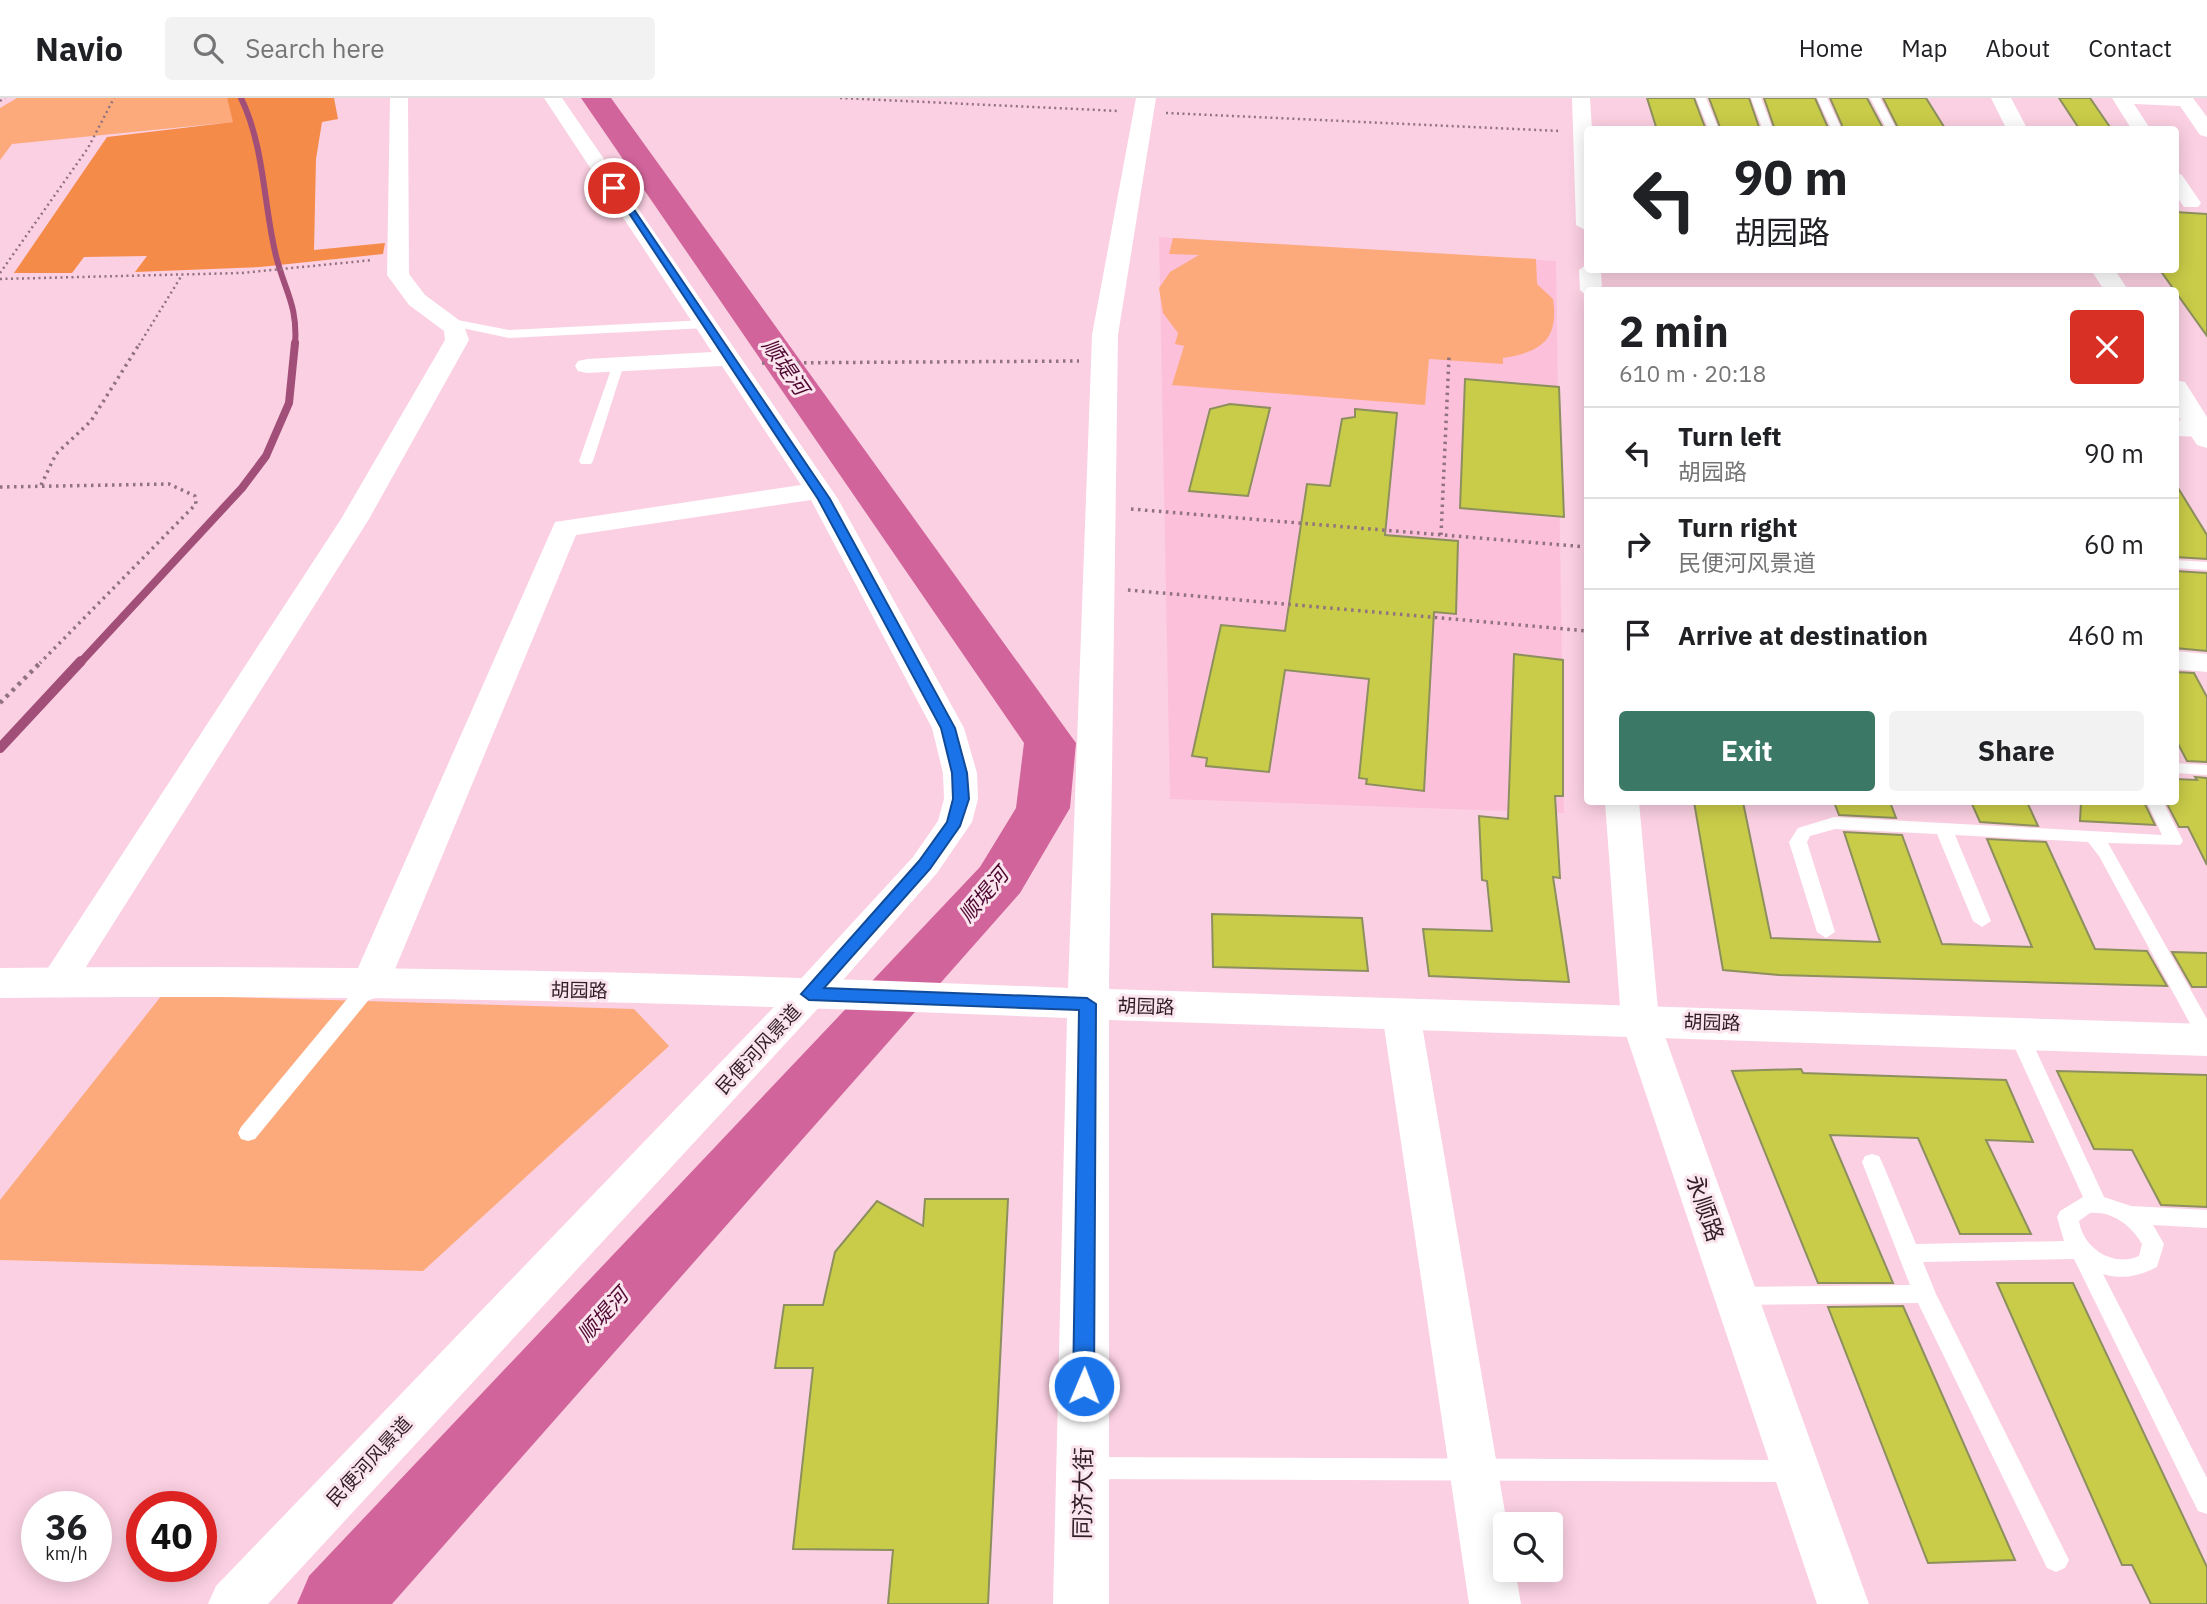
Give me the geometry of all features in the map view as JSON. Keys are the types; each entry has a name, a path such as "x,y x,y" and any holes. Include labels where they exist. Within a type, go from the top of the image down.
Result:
{"street":[{"path":"59,980 355,519 457,340 455,328 417,300 398,275 399,98"},
{"name":"民便河风景道","path":"234,1604 818,993 925,865 955,822 961,799 960,773 948,728 919,669 745,360 706,324 553,98"},
{"path":"1581,98 1584,169"},
{"path":"2001,98 2016,126"},
{"path":"2128,102 2165,99 2199,108"},
{"path":"2128,102 2199,108"},
{"path":"2128,102 2140,126"},
{"name":"同济大街","path":"1082,1604 1087,1004 1105,335 1145,105"},
{"path":"2199,108 2207,131"},
{"path":"2179,185 2191,203"},
{"path":"587,366 745,360"},
{"path":"2179,396 2197,431"},
{"path":"369,986 565,527 819,491"},
{"path":"2179,660 2207,663"},
{"name":"永顺路","path":"1622,805 1640,1020 1843,1604"},
{"name":"胡园路","path":"0,983 59,980 818,993 1087,1004 2207,1038"},
{"path":"1401,1013 1496,1604"}],"lane":[{"path":"1701,98 1712,126"},
{"path":"1756,98 1766,126"},
{"path":"1822,98 1835,126"},
{"path":"1874,98 1890,126"},
{"path":"447,322 509,334 706,324"},
{"path":"586,461 618,364"},
{"path":"2179,564 2207,566"},
{"path":"2179,768 2207,770"},
{"path":"1826,932 1798,842 1804,832 1834,824 2174,841 2156,805"},
{"path":"1944,829 1982,921"},
{"path":"2093,836 2106,853 2207,1038"},
{"path":"248,1133 369,986"},
{"path":"2018,1033 2097,1205"},
{"path":"1872,1162 1925,1294 2056,1560"},
{"path":"2207,1219 2129,1215 2097,1205 2074,1210 2068,1217 2072,1239 2080,1250 2207,1503"},
{"path":"1908,1253 2080,1250 2111,1266 2141,1266 2149,1261 2153,1244 2148,1234 2129,1215"},
{"path":"1736,1296 1925,1294"},
{"path":"1083,1468 1797,1471"}],"path":[{"path":"0,101 5,98"},
{"path":"0,273 88,148 114,98"},
{"path":"840,98 1145,105 1582,132"},
{"path":"0,279 182,275 288,269 397,258"},
{"path":"41,485 56,454 91,421 102,405 182,275"},
{"path":"1441,535 1449,357"},
{"path":"745,360 1104,361"},
{"path":"0,487 169,484 195,496 195,504 0,703"},
{"path":"1102,507 1584,547"},
{"path":"1098,588 1584,631"}],"shaded area":[{"path":"17,98 227,98 234,122 12,144 0,160 0,108"},
{"path":"227,98 334,98 338,119 322,122 316,159 314,250 385,243 383,254 260,267 135,272 147,256 84,257 72,273 14,273 107,137 233,122"},
{"path":"1159,237 1556,261 1564,813 1170,799"},
{"path":"1173,238 1536,259 1537,284 1553,299 1553,325 1545,342 1528,352 1503,358 1503,364 1429,359 1425,405 1172,385 1184,346 1175,344 1178,333 1163,313 1159,288 1170,272 1199,255 1169,254"},
{"path":"162,995 634,1009 669,1046 423,1271 0,1260 0,1200"}],"building":[{"path":"1647,98 1694,98 1704,126 1656,126"},
{"path":"1709,98 1749,98 1759,126 1720,126"},
{"path":"1764,98 1815,98 1827,126 1774,126"},
{"path":"1830,98 1867,98 1882,126 1842,126"},
{"path":"1883,98 1926,98 1944,126 1897,126"},
{"path":"2059,98 2090,98 2109,126 2077,126"},
{"path":"2179,212 2207,214 2207,336 2179,297 2179,287 2172,287 2162,273 2179,273"},
{"path":"1465,379 1559,387 1564,517 1460,508"},
{"path":"1230,404 1270,408 1248,496 1189,491 1210,409"},
{"path":"1355,409 1397,413 1385,535 1458,541 1456,614 1434,612 1424,791 1366,784 1367,779 1359,778 1369,679 1285,670 1269,772 1206,766 1207,758 1192,756 1221,625 1285,631 1307,484 1330,486 1342,419 1355,417"},
{"path":"2179,490 2207,535 2207,559 2179,557"},
{"path":"2179,571 2207,573 2207,651 2179,648"},
{"path":"1514,654 1563,660 1563,796 1555,796 1560,878 1553,877 1569,982 1429,976 1423,929 1492,931 1487,881 1482,880 1479,816 1508,819"},
{"path":"2179,672 2194,673 2207,697 2207,762 2187,761 2179,746"},
{"path":"2195,777 2207,778 2207,865 2188,827 2179,827 2168,805 2179,805 2179,779 2197,780"},
{"path":"1695,805 1744,805 1771,938 1880,942 1844,832 1902,835 1942,944 2032,947 1987,839 2046,842 2095,949 2147,951 2167,986 1779,975 1723,970"},
{"path":"1835,805 1891,805 1896,818 1839,815"},
{"path":"1972,805 2028,805 2038,826 1980,822"},
{"path":"2081,805 2145,805 2155,825 2080,821"},
{"path":"1212,914 1362,918 1368,971 1213,967"},
{"path":"2172,952 2207,953 2207,987 2192,987"},
{"path":"1801,1069 1803,1073 2006,1080 2033,1142 1986,1140 2031,1234 1960,1234 1918,1138 1830,1135 1893,1283 1818,1283 1732,1071"},
{"path":"2057,1071 2207,1075 2207,1207 2161,1205 2132,1150 2094,1149"},
{"path":"925,1199 1008,1199 988,1604 888,1604 893,1550 793,1549 813,1368 775,1368 784,1305 823,1305 835,1252 877,1201 923,1226"},
{"path":"1997,1283 2073,1283 2207,1567 2207,1604 2151,1604 2132,1565 2122,1565"},
{"path":"1903,1306 2015,1560 1928,1563 1828,1307"}],"waterway":[{"path":"241,98 255,136 276,256 295,319 295,343"},
{"name":"顺堤河","path":"338,1604 1000,880 1043,808 1050,743 596,98"},
{"path":"80,663 242,488 266,456 289,403 295,343"},
{"path":"0,748 81,661"}],"route":[{"path":"614,188 824,499 919,669 948,728 960,773 961,799 955,822 925,865 809,994 1087,1004 1084,1386"}]}
